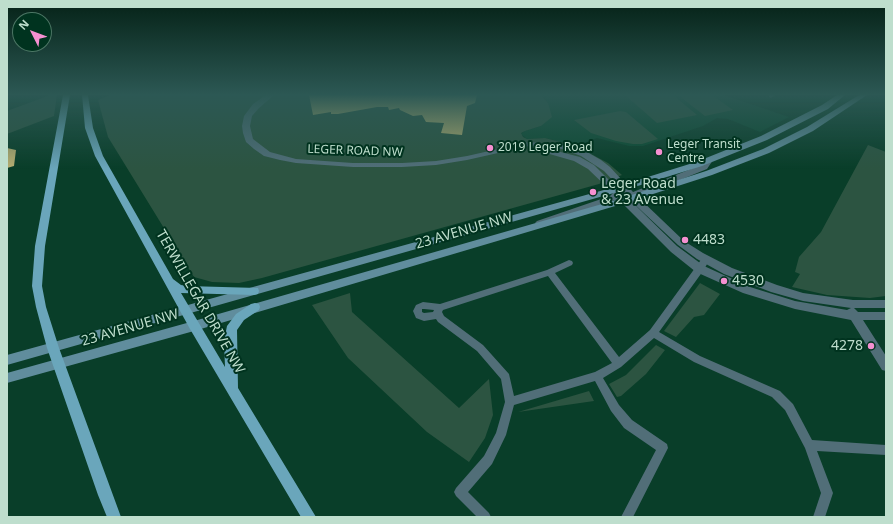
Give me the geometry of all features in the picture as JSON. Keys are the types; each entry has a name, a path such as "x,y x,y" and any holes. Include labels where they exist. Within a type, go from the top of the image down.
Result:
{"main road":[{"path":"63,119 38,260 38,294 53,348 114,517"},
{"name":"TERWILLEGAR DRIVE NW","path":"88,119 89,128 99,156 194,326 309,517"},
{"path":"625,187 709,160 764,138 800,119"},
{"name":"23 AVENUE NW","path":"7,360 254,291 709,173 766,151 827,119"},
{"name":"23 AVENUE NW","path":"7,378 194,326 516,232 625,195"},
{"path":"169,281 178,288 187,290 254,291"},
{"path":"232,389 230,342 231,329 240,317 255,307"}],"street":[{"name":"LEGER ROAD NW","path":"247,119 246,126 249,140 257,148 267,154 296,161 402,165 436,163 467,158 529,144 549,145 570,149 584,154 607,169 625,187 625,195"},
{"name":"LEGER ROAD NW","path":"520,146 559,153 577,159 591,167 625,195"},
{"path":"709,160 704,167 625,195 674,249 703,264 728,282 772,299 821,311 854,316 886,316"},
{"path":"485,517 460,492 488,460 501,434 510,402 506,377 480,348 439,311 550,272 569,263"},
{"path":"703,264 803,297 848,304 886,304"},
{"path":"510,402 597,376 618,364 653,333 703,264"},
{"path":"550,272 618,364"},
{"path":"848,304 886,366"},
{"path":"653,333 697,359 776,394 789,407 809,445 827,492 819,517"},
{"path":"597,376 615,408 628,424 663,448 626,517"},
{"path":"809,445 886,450"}],"shaded area":[{"path":"7,119 45,119 7,134"},
{"path":"103,119 549,119 541,126 521,133 523,137 527,139 545,138 576,146 608,163 622,175 599,184 262,278 239,283 212,282 194,277 108,137"},
{"path":"543,119 714,119 703,126 643,146 629,146 597,138 576,146 545,138 527,139 521,134 525,131 541,126"},
{"path":"635,119 658,139 642,144 616,141 591,133 574,120"},
{"path":"653,119 675,119 657,123"},
{"path":"729,119 784,119 760,132"},
{"path":"868,145 886,152 886,296 870,298 827,295 792,287 800,274 795,272 799,257 821,232"},
{"path":"700,283 720,294 704,315 694,317 676,337 664,331"},
{"path":"350,293 352,312 459,408 489,379 493,415 485,438 469,462 427,432 348,358 312,305"},
{"path":"656,345 665,350 646,374 621,396 617,397 609,384 626,375"},
{"path":"589,391 594,401 518,412"}],"building":[{"path":"425,119 465,119 462,135 441,133 444,123 426,122"},
{"path":"7,148 16,150 14,166 7,168"}],"place":[{"name":"2019 Leger Road","path":"490,148"},
{"name":"Leger Transit Centre","path":"659,152"},
{"name":"Leger Road & 23 Avenue","path":"593,192"},
{"name":"4483","path":"685,240"},
{"name":"4530","path":"724,281"},
{"name":"4278","path":"871,346"}]}
